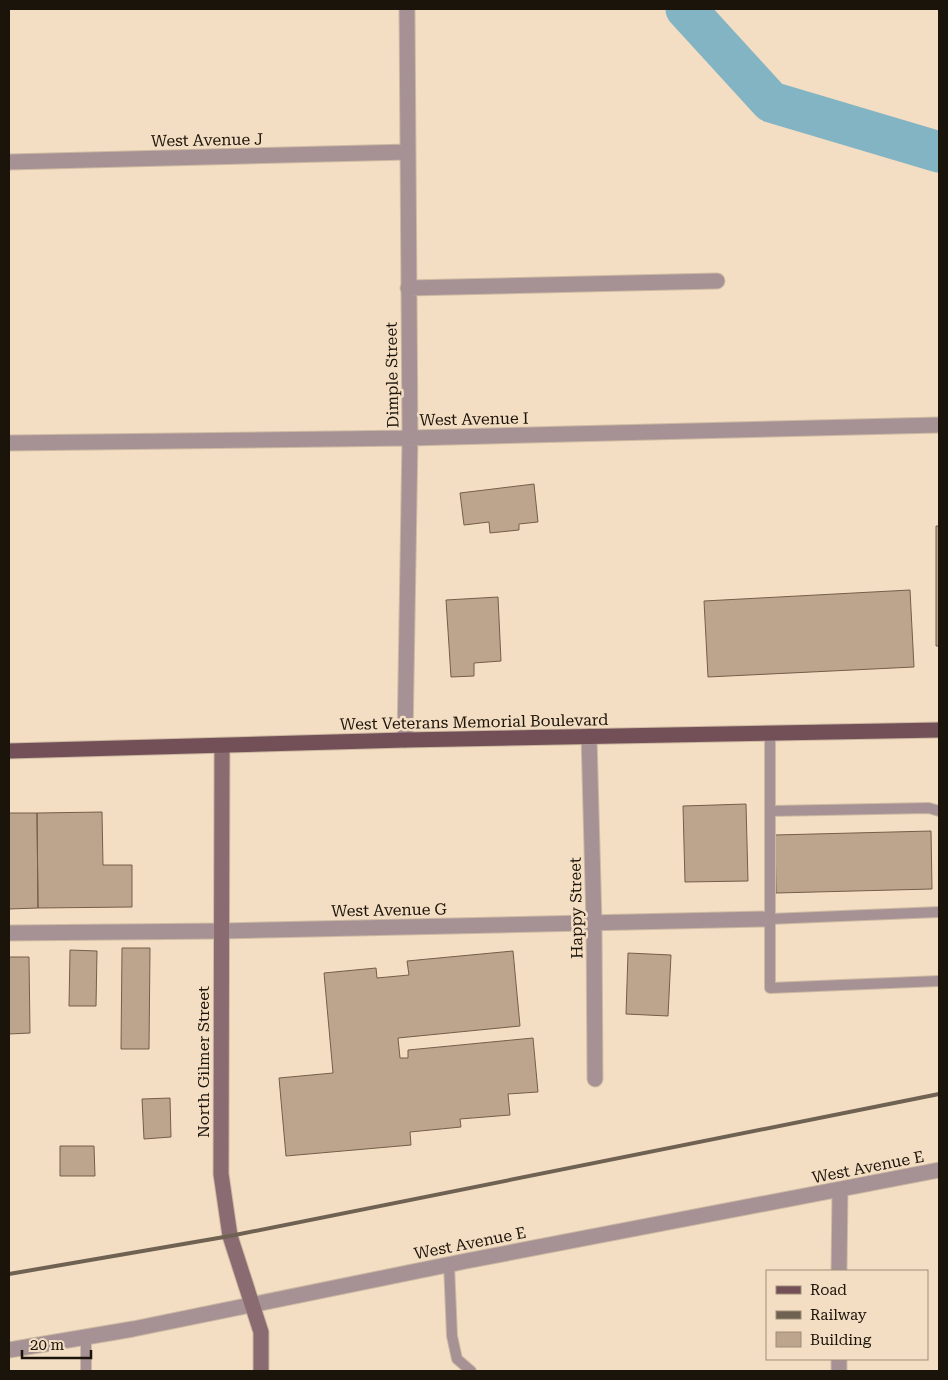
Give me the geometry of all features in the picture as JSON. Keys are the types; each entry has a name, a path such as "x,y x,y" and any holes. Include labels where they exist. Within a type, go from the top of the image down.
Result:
{"main road":[{"name":"West Veterans Memorial Boulevard","path":"9,751 405,740 939,730"}],"street":[{"name":"Dimple Street","path":"405,740 410,438 407,9"},
{"name":"West Avenue J","path":"9,162 407,152"},
{"path":"408,288 718,281"},
{"name":"West Avenue I","path":"9,443 410,438 939,425"},
{"name":"Happy Street","path":"589,736 594,924 594,1079"},
{"name":"North Gilmer Street","path":"222,746 221,1174 230,1236 261,1332 261,1371"},
{"name":"West Avenue G","path":"9,933 221,931 769,919"},
{"name":"West Avenue E","path":"9,1350 253,1305 449,1264 840,1191 939,1170"},
{"path":"840,1191 840,1270"}],"lane":[{"path":"770,733 770,988 939,981"},
{"path":"770,811 929,808 939,811"},
{"path":"769,919 939,912"},
{"path":"449,1264 452,1336 457,1359 471,1371"},
{"path":"86,1337 86,1371"}],"building":[{"path":"534,484 538,522 519,524 519,530 490,533 489,522 464,525 460,493"},
{"path":"936,526 939,526 939,646 936,646"},
{"path":"910,590 914,667 708,677 704,601"},
{"path":"498,597 501,661 474,663 474,676 451,677 446,600"},
{"path":"746,804 748,881 685,882 683,806"},
{"path":"102,812 103,865 132,865 132,907 38,908 37,813"},
{"path":"9,813 37,813 38,908 9,909"},
{"path":"931,831 932,889 776,893 775,835"},
{"path":"122,948 150,948 149,1049 121,1049"},
{"path":"70,950 97,951 96,1006 69,1006"},
{"path":"513,951 520,1026 398,1038 400,1058 408,1058 408,1050 533,1038 538,1092 508,1094 510,1115 460,1119 461,1127 410,1132 411,1145 286,1156 279,1078 333,1073 324,973 376,968 377,978 409,975 407,961"},
{"path":"628,953 671,955 668,1016 626,1014"},
{"path":"9,957 29,957 30,1033 9,1034"},
{"path":"170,1098 171,1137 144,1139 142,1099"},
{"path":"60,1146 94,1146 95,1176 60,1176"}],"waterway":[{"path":"686,9 771,102 939,152"}],"railway":[{"path":"9,1274 230,1236 939,1094"}]}
